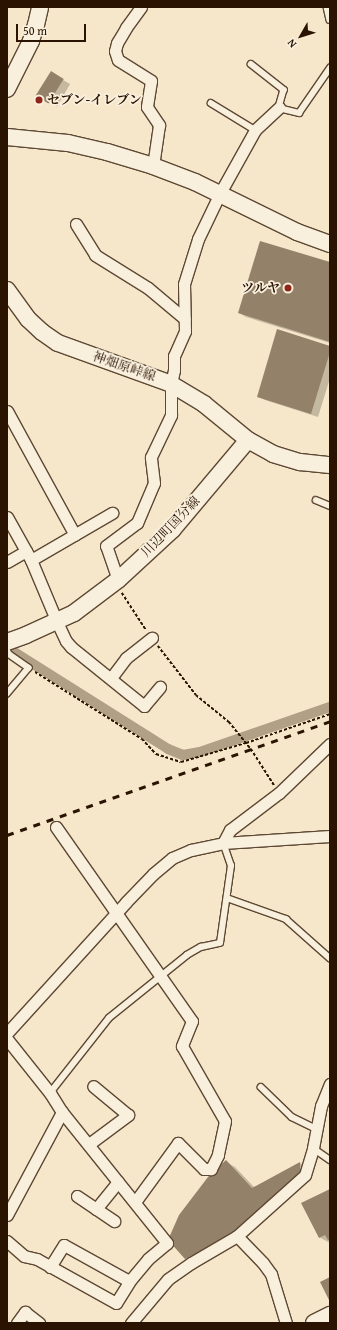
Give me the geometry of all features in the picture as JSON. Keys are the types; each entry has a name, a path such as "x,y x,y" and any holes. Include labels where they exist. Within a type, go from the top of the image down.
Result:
{"street":[{"path":"7,89 31,41 40,7"},
{"path":"141,7 117,43 115,51 118,60 151,81 148,107 159,125 153,166"},
{"path":"118,580 106,546 138,523 154,483 151,457 171,414 171,384 174,370 174,356 185,331 184,284 198,239 220,193 255,130 279,108"},
{"path":"7,137 68,143 107,152 153,166 220,193 297,232 330,244"},
{"path":"76,224 95,255 148,288 185,320"},
{"name":"神畑原峠線","path":"7,290 28,319 42,332 58,343 171,384 204,404 248,440"},
{"path":"7,411 11,429 74,535"},
{"path":"248,440 286,458 314,464 330,465"},
{"name":"川辺町国分線","path":"7,642 57,622 74,613 118,580 173,529 248,440"},
{"path":"7,562 28,556 74,535 112,513"},
{"path":"7,517 28,556 66,641 144,706 160,687"},
{"path":"111,678 126,658 152,638"},
{"path":"223,843 230,830 278,793 330,744"},
{"path":"56,827 192,1021 182,1046 225,1121 218,1155 211,1169 204,1169 178,1143 135,1202"},
{"path":"7,1033 116,913 172,858 192,850 223,843 330,836"},
{"path":"7,1039 50,1093 62,1112 167,1243 148,1259 130,1281 116,1303 36,1259 24,1256 7,1241"},
{"path":"131,1323 168,1279 191,1263 237,1236 305,1175 313,1148 321,1106 330,1084"},
{"path":"89,1144 128,1114 93,1086"},
{"path":"7,1215 62,1112"},
{"path":"96,1209 118,1182"},
{"path":"77,1196 114,1221"},
{"path":"237,1236 271,1274 286,1323"},
{"path":"50,1267 64,1245 130,1281"},
{"path":"17,1323 25,1312 39,1323"},
{"path":"314,1323 330,1315"}],"lane":[{"path":"327,7 330,20"},
{"path":"251,64 284,90 279,108 299,114 330,68"},
{"path":"210,103 255,130"},
{"path":"316,500 330,506"},
{"path":"7,650 9,654 28,668 7,694"},
{"path":"50,1093 109,1018 160,975 201,947 220,943 230,866 223,843"},
{"path":"226,898 286,919 330,958"},
{"path":"261,1087 292,1117 317,1129"},
{"path":"313,1148 330,1160"}],"path":[{"path":"118,580 119,589 152,638 196,694 229,722 246,743 278,793"},
{"path":"28,668 142,739 156,754 181,762 246,743 330,714"}],"building":[{"path":"51,71 64,79 48,104 36,96"},
{"name":"ツルヤ","path":"260,241 330,262 330,342 238,313"},
{"path":"277,329 330,346 330,352 311,414 257,397"},
{"path":"226,1160 252,1188 300,1162 300,1174 228,1237 185,1259 168,1240 179,1215 208,1177"},
{"path":"330,1189 330,1239 328,1240 325,1235 319,1238 301,1203"},
{"path":"330,1277 330,1302 320,1282"}],"waterway":[{"path":"11,650 168,749 183,755 200,752 330,707"}],"railway":[{"path":"7,835 330,721"}],"place":[{"name":"セブン-イレブン","path":"39,100"},
{"name":"ツルヤ","path":"288,288"}]}
